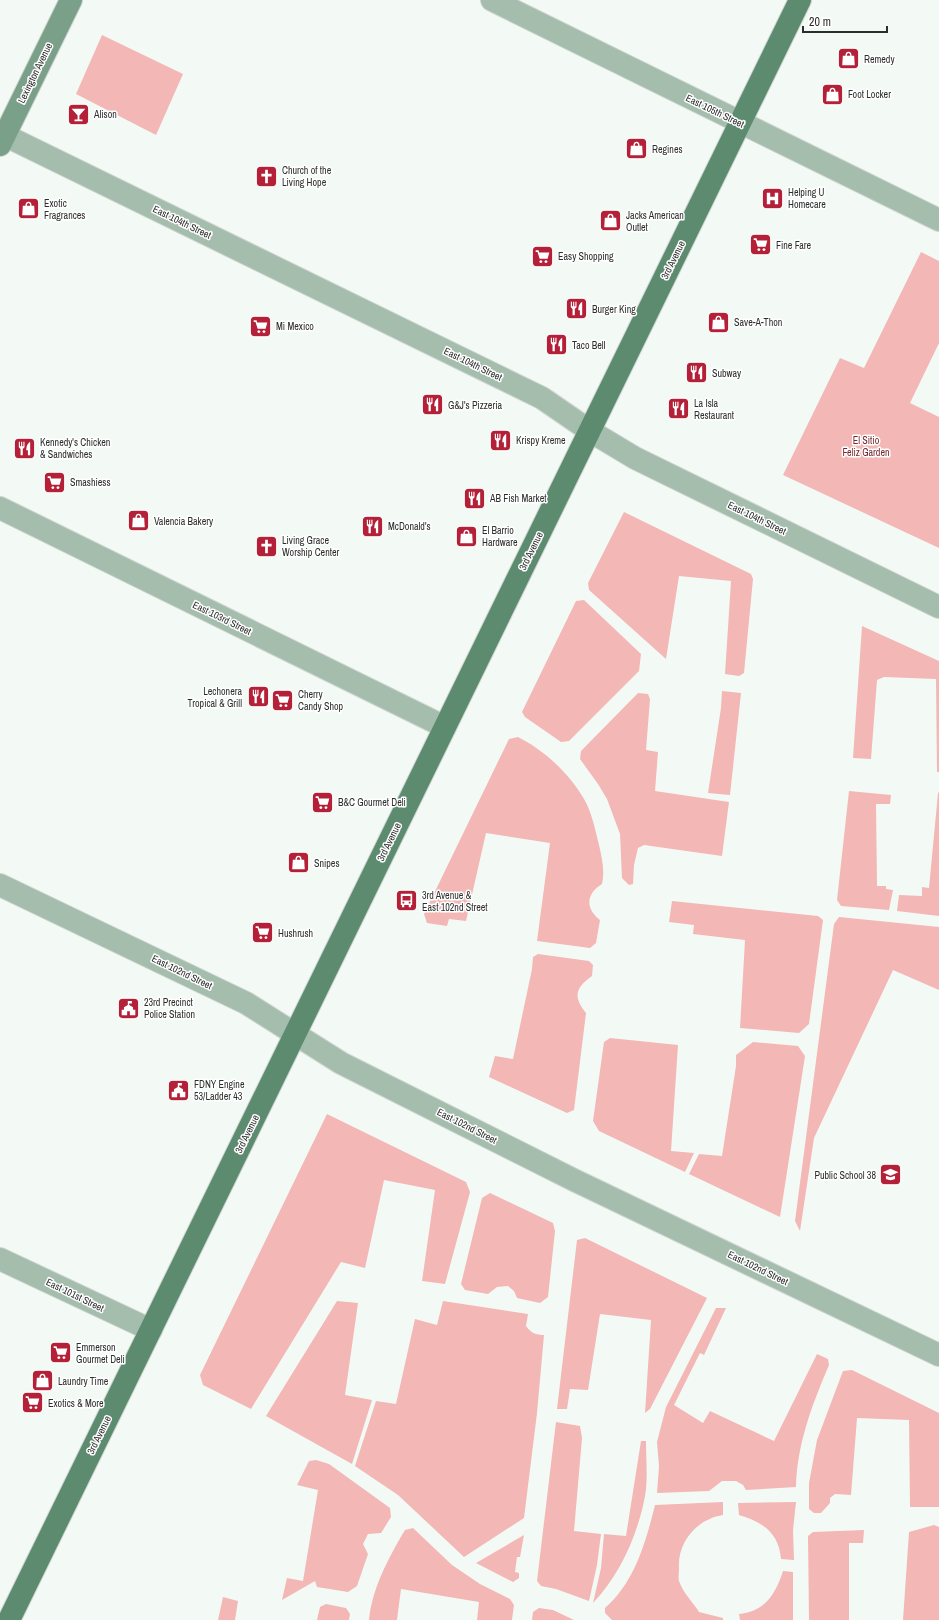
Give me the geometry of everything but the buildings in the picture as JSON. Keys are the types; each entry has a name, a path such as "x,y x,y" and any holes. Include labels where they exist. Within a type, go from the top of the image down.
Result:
{"main road":[{"name":"Lexington Avenue","path":"2,138 71,0"},
{"name":"3rd Avenue","path":"9,1620 800,0"}],"street":[{"name":"East 105th Street","path":"492,0 939,220"},
{"name":"East 104th Street","path":"2,138 542,398 590,431 635,458 939,607"},
{"name":"East 103rd Street","path":"0,508 445,727"},
{"name":"East 102nd Street","path":"0,885 246,1003 341,1063 574,1180 939,1355"},
{"name":"East 101st Street","path":"0,1259 151,1330"}],"green space":[{"path":"102,35 183,74 156,135 76,94"},
{"name":"El Sitio Feliz Garden","path":"921,252 939,261 939,343 910,403 939,417 939,548 783,475 840,358 864,368"},
{"path":"624,512 751,574 753,579 744,673 739,676 725,674 731,581 679,576 666,659 589,590 588,583"},
{"path":"584,600 641,654 639,671 569,741 561,742 525,717 522,712 576,601"},
{"path":"862,626 939,661 939,772 937,772 936,679 884,677 877,680 871,759 853,758"},
{"path":"722,691 741,693 730,795 708,793 721,708"},
{"path":"638,693 648,694 650,699 646,750 658,752 655,791 729,802 722,856 644,845 638,848 634,865 633,884 629,885 622,878 620,834 607,799 580,759 581,751"},
{"path":"518,737 528,742 546,755 563,771 578,789 587,804 591,815 603,864 603,874 602,884 593,892 589,901 592,911 600,920 596,943 590,948 537,941 550,843 486,833 466,921 449,919 447,926 427,923 424,914 509,739"},
{"path":"849,791 891,795 890,804 876,804 877,886 886,886 886,889 893,890 889,910 841,906 837,900"},
{"path":"939,792 939,916 897,911 899,895 922,896 922,887 929,888"},
{"path":"672,901 818,916 823,920 809,1024 799,1033 740,1028 745,940 693,934 694,925 669,922"},
{"path":"839,917 939,927 939,990 893,970 814,1138 800,1231 795,1221 834,924"},
{"path":"538,954 589,961 593,965 592,976 586,980 579,989 578,993 579,1002 586,1013 574,1110 567,1113 489,1077 495,1056 513,1059 532,969 533,957"},
{"path":"610,1038 678,1045 671,1151 694,1153 685,1172 599,1131 593,1121 604,1042"},
{"path":"753,1042 798,1046 805,1056 780,1217 689,1174 699,1154 722,1156 736,1066 736,1055"},
{"path":"327,1114 466,1182 470,1192 445,1284 422,1281 435,1190 384,1180 365,1268 341,1262 251,1409 203,1385 200,1375"},
{"path":"490,1193 553,1223 555,1231 548,1297 540,1303 517,1298 514,1291 508,1286 497,1287 488,1294 465,1290 461,1284 482,1198"},
{"path":"585,1238 707,1298 650,1409 645,1413 651,1320 600,1314 588,1390 570,1389 567,1409 557,1409 577,1240"},
{"path":"337,1301 358,1303 345,1395 372,1400 352,1464 266,1416"},
{"path":"443,1301 528,1314 526,1326 534,1333 544,1335 537,1413 524,1518 464,1557 398,1495 355,1466 376,1401 396,1404 415,1319 437,1325"},
{"path":"716,1308 726,1308 704,1355 700,1353 674,1405 703,1423 710,1411 774,1441 817,1354 828,1359 829,1365 811,1410 802,1440 796,1487 746,1490 743,1485 736,1481 722,1481 709,1491 657,1493 659,1466 657,1442 666,1407"},
{"path":"852,1370 939,1413 939,1507 910,1507 909,1420 857,1418 851,1495 835,1494 830,1498 830,1503 821,1513 814,1513 809,1509 809,1483 817,1440 843,1371"},
{"path":"556,1422 580,1426 582,1438 574,1531 601,1534 597,1565 589,1601 556,1589 541,1586 537,1581"},
{"path":"641,1441 646,1441 647,1469 645,1496 638,1525 633,1539 612,1580 593,1603 601,1568 604,1534 626,1536"},
{"path":"316,1460 329,1464 390,1508 391,1517 381,1533 368,1534 363,1544 368,1554 357,1586 348,1592 317,1587 315,1581 282,1600 287,1578 303,1581 318,1490 297,1485 309,1461"},
{"path":"723,1502 723,1515 705,1521 690,1533 685,1541 679,1559 679,1581 683,1590 699,1612 723,1618 723,1620 612,1620 605,1613 605,1608 615,1598 632,1573 648,1533 655,1505"},
{"path":"796,1502 793,1530 794,1560 781,1559 780,1550 773,1535 762,1525 739,1515 738,1503"},
{"path":"934,1525 939,1527 939,1620 903,1620 909,1532"},
{"path":"413,1528 452,1565 480,1584 510,1599 514,1605 512,1620 477,1620 479,1602 401,1589 397,1620 369,1620 377,1585 387,1562 405,1530"},
{"path":"864,1530 863,1543 849,1543 849,1620 809,1620 808,1536 813,1532"},
{"path":"524,1535 520,1557 517,1557 515,1572 519,1573 519,1578 513,1582 476,1563"},
{"path":"783,1571 793,1572 793,1620 740,1620 739,1614 756,1610 768,1600 777,1587"},
{"path":"223,1597 238,1601 235,1620 218,1620"},
{"path":"326,1604 346,1608 350,1614 349,1620 317,1620 320,1607"},
{"path":"539,1608 553,1610 574,1620 532,1620 533,1612"}],"place":[{"name":"Remedy","path":"848,59"},
{"name":"Foot Locker","path":"832,94"},
{"name":"Alison","path":"78,114"},
{"name":"Regines","path":"636,149"},
{"name":"Church of the Living Hope","path":"267,176"},
{"name":"Helping U Homecare","path":"772,198"},
{"name":"Exotic Fragrances","path":"29,209"},
{"name":"Jacks American Outlet","path":"610,221"},
{"name":"Fine Fare","path":"760,245"},
{"name":"Easy Shopping","path":"542,256"},
{"name":"Burger King","path":"576,309"},
{"name":"Save-A-Thon","path":"718,322"},
{"name":"Mi Mexico","path":"261,326"},
{"name":"Taco Bell","path":"557,345"},
{"name":"Subway","path":"696,373"},
{"name":"G&J's Pizzeria","path":"432,405"},
{"name":"La Isla Restaurant","path":"679,409"},
{"name":"Krispy Kreme","path":"501,440"},
{"name":"Kennedy's Chicken & Sandwiches","path":"24,448"},
{"name":"Smashiess","path":"54,482"},
{"name":"AB Fish Market","path":"474,498"},
{"name":"Valencia Bakery","path":"139,521"},
{"name":"McDonald's","path":"372,526"},
{"name":"El Barrio Hardware","path":"467,536"},
{"name":"Living Grace Worship Center","path":"266,546"},
{"name":"Lechonera Tropical & Grill","path":"258,697"},
{"name":"Cherry Candy Shop","path":"283,700"},
{"name":"B&C Gourmet Deli","path":"322,802"},
{"name":"Snipes","path":"298,863"},
{"name":"3rd Avenue & East 102nd Street","path":"406,901"},
{"name":"Hushrush","path":"263,933"},
{"name":"23rd Precinct Police Station","path":"128,1008"},
{"name":"FDNY Engine 53/Ladder 43","path":"179,1090"},
{"name":"Public School 38","path":"891,1175"},
{"name":"Emmerson Gourmet Deli","path":"60,1353"},
{"name":"Laundry Time","path":"43,1381"},
{"name":"Exotics & More","path":"33,1403"}]}
